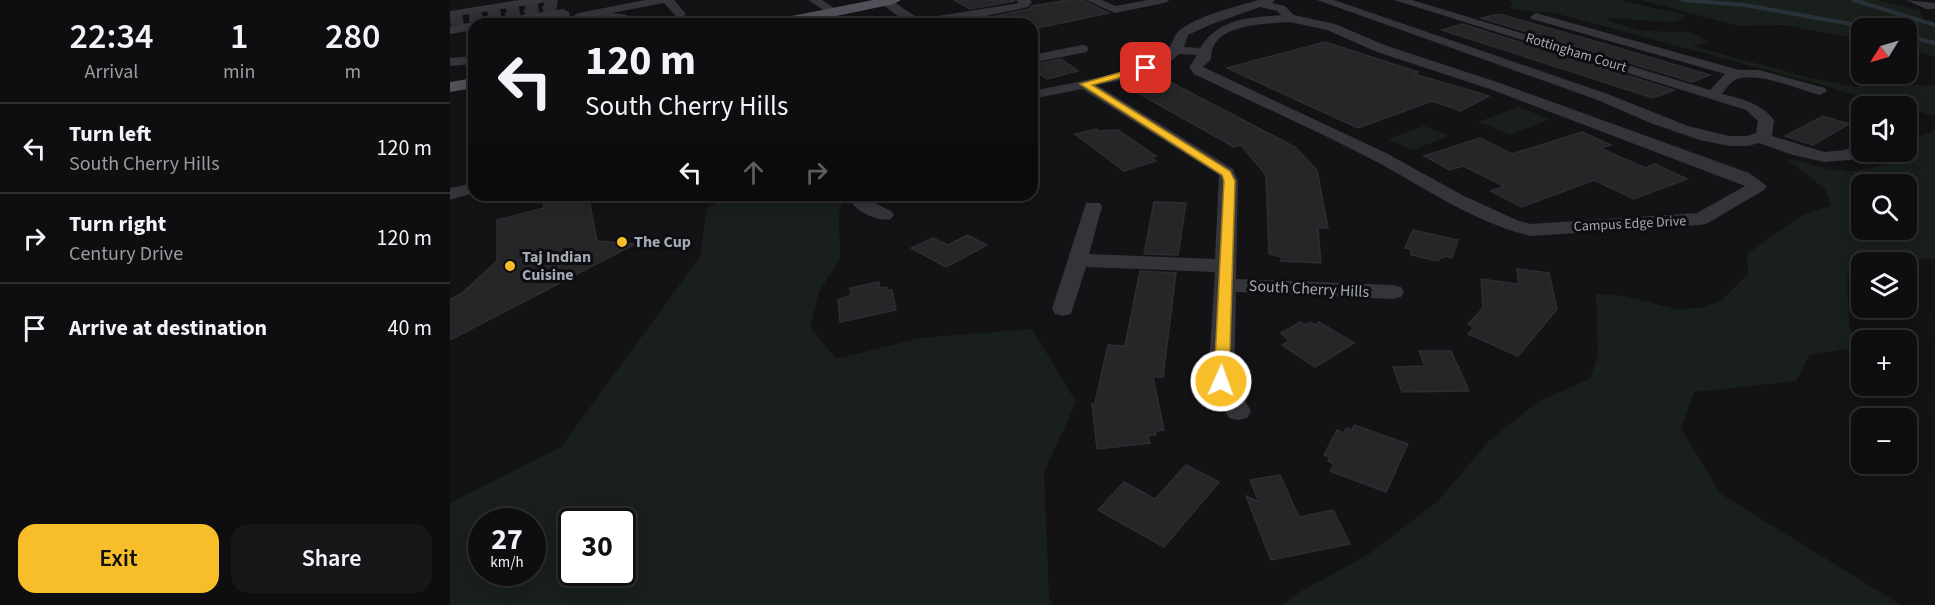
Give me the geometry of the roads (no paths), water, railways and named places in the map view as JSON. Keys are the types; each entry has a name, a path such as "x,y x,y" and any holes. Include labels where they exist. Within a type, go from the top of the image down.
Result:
{"main road":[{"path":"805,18 890,1"},
{"path":"450,87 468,84"}],"street":[{"path":"450,14 541,0"},
{"path":"576,18 621,12 661,0"},
{"path":"668,0 680,14"},
{"path":"814,0 834,12"},
{"path":"942,18 1024,5 1026,2 1022,0"},
{"path":"1092,0 1115,10 1164,0"},
{"path":"1323,0 1355,11 1360,15 1714,138 1736,142 1761,138 1824,158 1851,155"},
{"path":"1912,0 1930,7 1935,6"},
{"path":"1926,0 1935,1"},
{"path":"890,1 910,18"},
{"path":"1038,94 1146,68 1167,59 1176,50 1183,33 1208,21 1266,2"},
{"name":"Campus Edge Drive","path":"1266,2 1281,8 1290,18"},
{"path":"1355,11 1393,2"},
{"name":"Rottingham Court","path":"1393,2 1508,40 1546,40 1751,107 1767,120 1764,136 1761,138"},
{"path":"906,15 942,5 964,16"},
{"path":"526,18 562,12 564,18"},
{"path":"1536,16 1735,74 1759,74 1820,91"},
{"name":"Campus Edge Drive","path":"1290,18 1331,27 1382,49 1495,86 1743,177 1758,186 1701,219 1531,230 1513,226 1457,200 1380,157 1199,71 1196,68 1204,58 1204,52 1222,30 1263,20 1290,18"},
{"path":"1546,40 1573,27"},
{"path":"450,47 450,32 468,28"},
{"path":"1473,53 1508,40"},
{"path":"1038,58 1082,49"},
{"path":"1176,50 1204,52"},
{"path":"450,62 468,60"},
{"path":"1713,96 1724,81 1735,74"},
{"name":"South Cherry Hills","path":"1085,84 1227,173 1229,181 1221,381 1238,411"},
{"path":"450,194 468,190"},
{"path":"861,201 861,203 884,215"},
{"path":"1063,309 1093,207"},
{"path":"1078,260 1226,276"},
{"name":"South Cherry Hills","path":"1226,276 1393,292"}],"waterway":[{"path":"1682,0 1745,5 1851,24"},
{"path":"1854,0 1935,25"},
{"path":"1917,39 1935,43"}],"tunnel":[{"path":"450,19 550,5 557,6 558,10 513,18"}],"place":[{"name":"The Cup","path":"622,242"},
{"name":"Taj Indian Cuisine","path":"510,266"}]}
